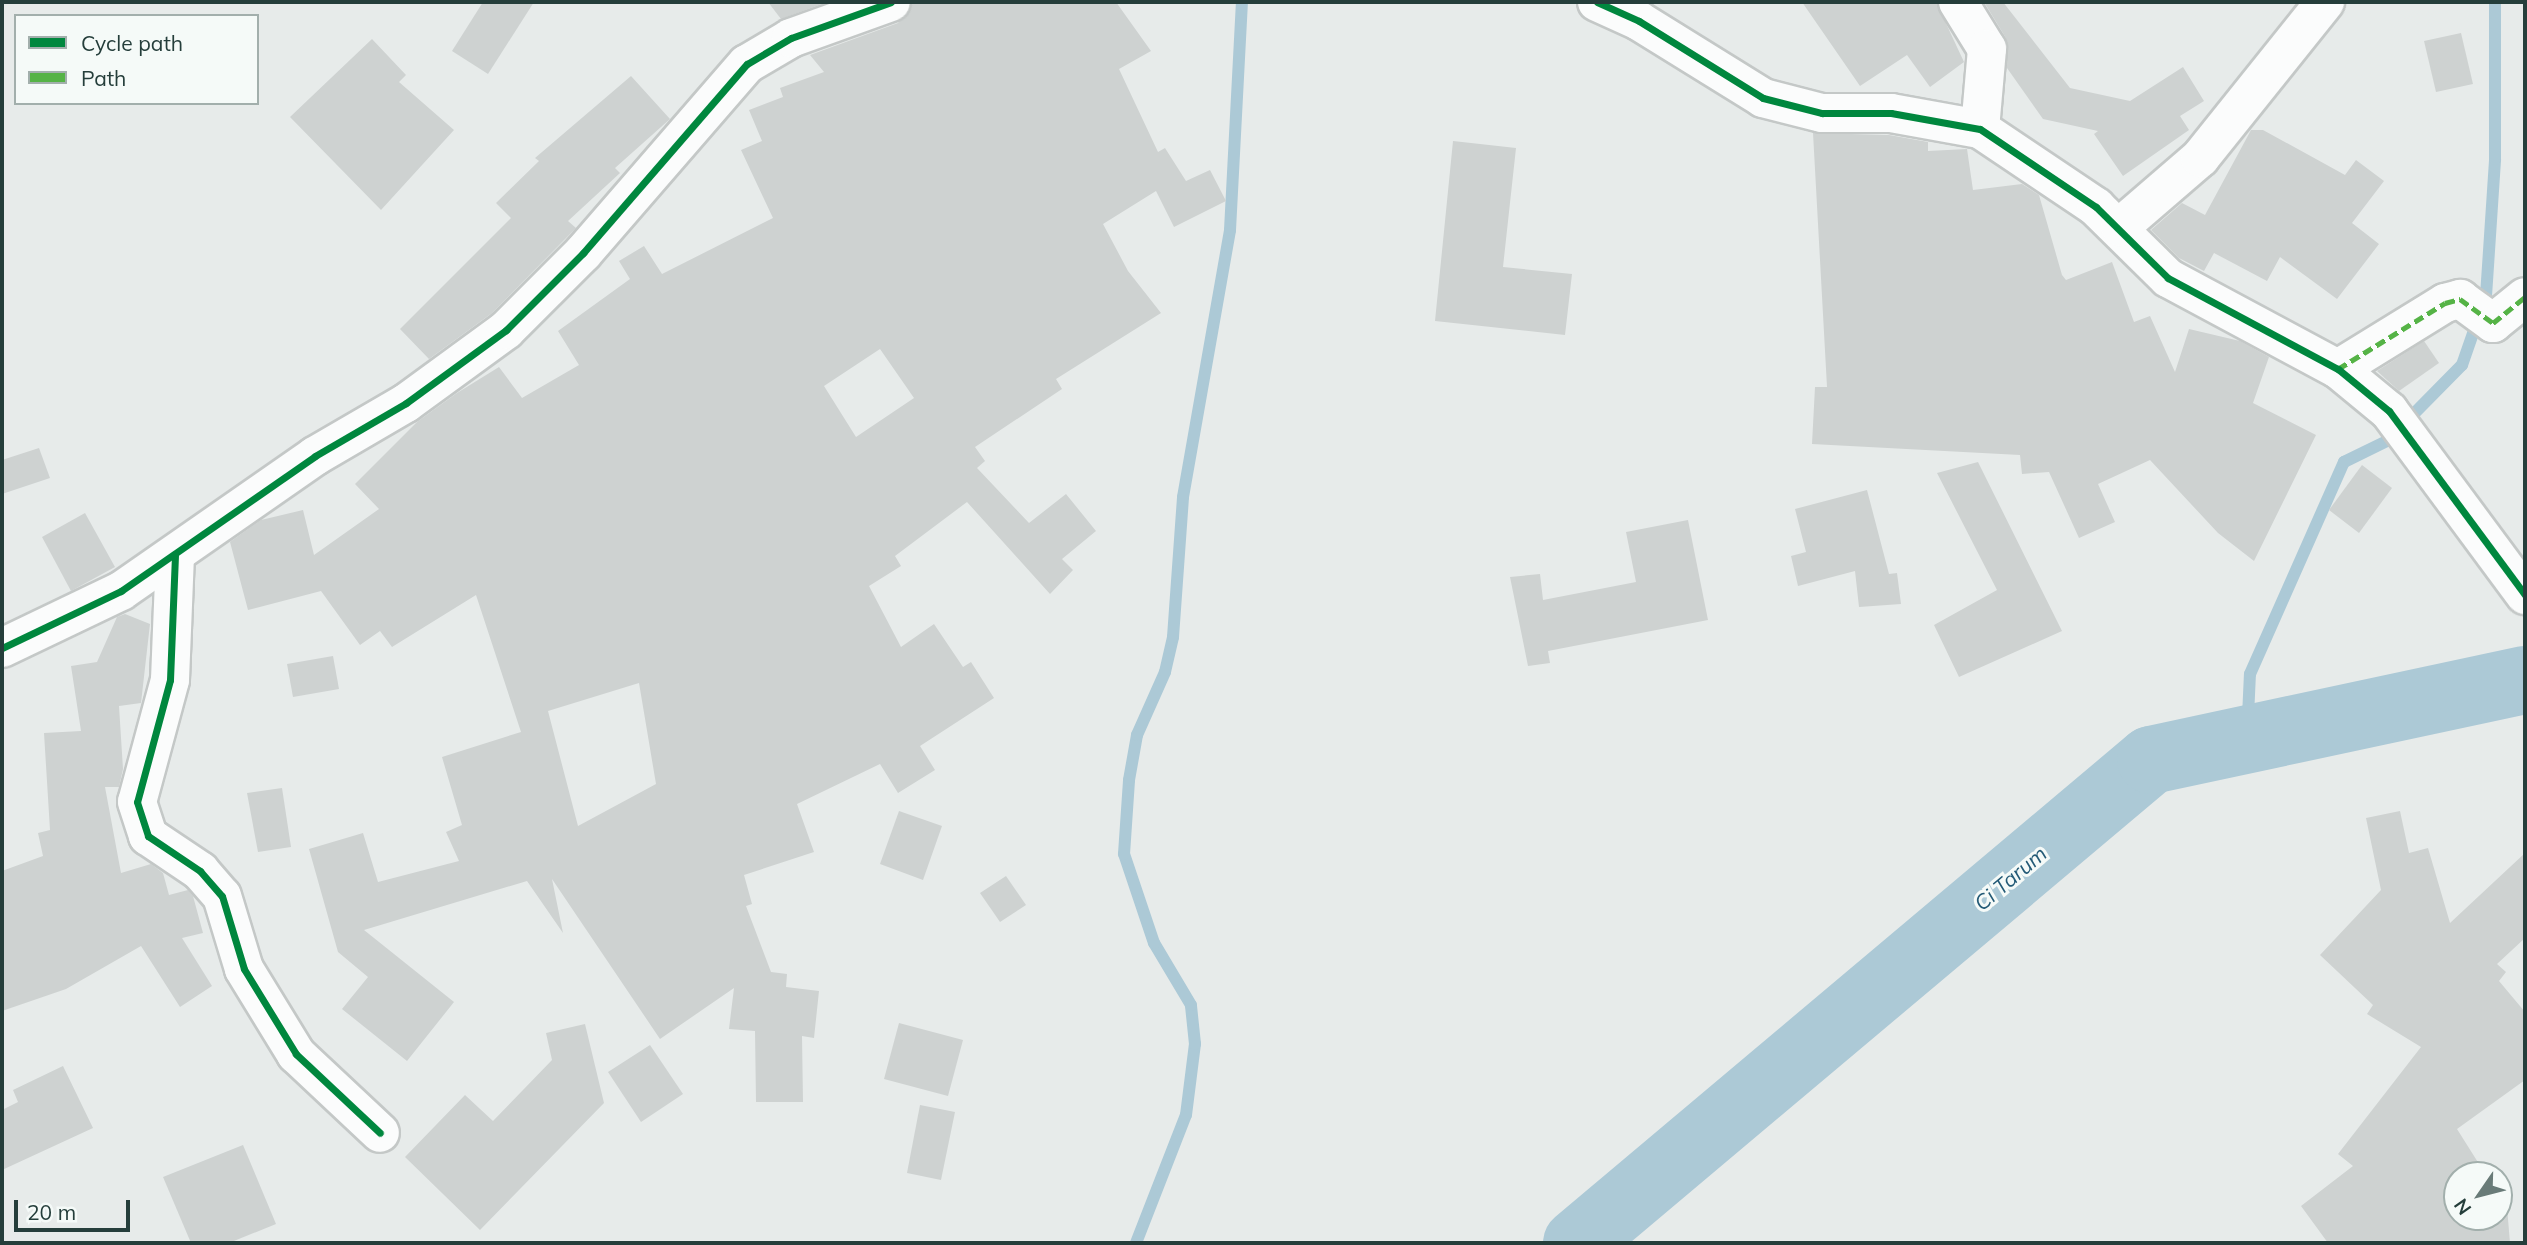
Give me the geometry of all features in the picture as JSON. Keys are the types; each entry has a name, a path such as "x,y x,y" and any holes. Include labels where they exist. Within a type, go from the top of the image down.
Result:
{"street":[{"path":"2,649 121,591 506,330 583,253 747,64 791,38 891,2"},
{"path":"1597,2 1639,21 1763,98 1822,113 1891,113 1980,129 2120,227 2168,278 2338,369 2389,411 2525,595"},
{"path":"1958,2 1987,49 1980,129"},
{"path":"2120,227 2200,158 2325,2"},
{"path":"2338,369 2460,299 2493,323 2525,297"},
{"path":"175,555 170,680 136,803 148,836 200,871 222,896 244,969 296,1054 380,1133"}],"building":[{"path":"483,2 534,2 488,74 452,51"},
{"path":"768,2 827,2 781,19"},
{"path":"912,2 1116,2 1151,51 1119,69 1158,152 1165,148 1186,181 1210,170 1226,201 1174,227 1156,191 1103,224 1128,271 1161,313 1056,379 1062,389 975,447 985,461 977,468 1029,523 1066,494 1096,531 1062,559 1073,570 1050,594 967,502 895,556 901,566 869,586 901,647 934,624 963,667 971,662 994,698 920,746 935,770 898,793 880,764 797,804 814,852 744,875 752,904 746,906 771,972 787,974 786,987 819,991 814,1038 802,1036 803,1102 756,1102 755,1031 729,1029 734,988 660,1039 552,879 563,933 527,881 364,930 454,1002 407,1061 342,1009 368,977 338,952 309,849 363,833 378,882 459,861 446,832 462,825 442,757 521,732 476,595 392,647 380,631 360,645 321,591 248,610 230,542 261,520 303,510 314,555 379,509 355,484 417,422 457,393 499,367 522,398 579,365 558,331 630,279 619,261 644,246 662,274 773,218 741,150 762,141 749,110 783,97 780,88 824,72 810,55 898,23","holes":["880,349 914,398 856,437 824,386","639,683 656,784 578,826 548,711"]},
{"path":"1802,2 1936,2 1964,62 1930,87 1907,55 1860,86"},
{"path":"1984,2 2003,2 2070,88 2130,101 2183,67 2204,101 2180,116 2189,130 2123,176 2094,134 2098,131 2043,119 2007,68 2006,38"},
{"path":"2461,33 2473,84 2436,92 2424,41"},
{"path":"372,39 406,75 399,82 454,130 381,210 290,117"},
{"path":"631,76 670,119 615,168 620,173 568,221 576,228 492,313 429,359 400,329 511,218 496,203 539,161 535,158"},
{"path":"2251,130 2263,130 2345,175 2356,160 2384,181 2352,223 2379,244 2337,299 2280,257 2267,281 2214,253 2204,271 2179,258 2151,230 2182,203 2205,215"},
{"path":"1813,133 1889,135 1928,142 1928,151 1967,149 1973,190 2022,184 2039,195 2062,275 2066,280 2112,262 2134,322 2150,316 2175,372 2189,329 2240,341 2269,357 2253,403 2316,435 2254,561 2218,533 2150,460 2098,484 2115,522 2079,538 2049,472 2022,474 2020,455 1812,444 1815,387 1827,387"},
{"path":"1453,141 1516,148 1503,267 1572,274 1565,335 1435,321"},
{"path":"2424,341 2439,363 2399,391 2377,371"},
{"path":"39,448 50,478 2,494 2,460"},
{"path":"1978,462 2062,631 1959,677 1934,625 1997,590 1937,473"},
{"path":"2362,465 2392,488 2359,533 2329,510"},
{"path":"1867,490 1889,574 1897,573 1901,604 1859,607 1855,571 1798,586 1791,556 1806,552 1795,509"},
{"path":"85,513 115,567 71,591 42,537"},
{"path":"1688,520 1708,620 1548,651 1550,663 1528,666 1510,577 1540,574 1543,600 1636,582 1626,532"},
{"path":"125,614 150,624 141,703 119,706 123,769 119,787 105,787 121,873 151,864 163,873 169,895 188,890 193,896 203,933 182,938 212,986 180,1007 141,946 66,989 2,1011 2,871 43,856 38,833 50,830 44,733 81,731 71,666 97,662 117,617"},
{"path":"333,656 339,689 293,697 287,664"},
{"path":"282,788 291,847 258,852 247,793"},
{"path":"899,811 942,826 923,880 880,864"},
{"path":"2400,811 2409,853 2428,848 2450,923 2525,853 2525,938 2497,964 2506,972 2499,981 2525,1012 2525,1080 2457,1129 2477,1161 2443,1161 2443,1231 2509,1231 2510,1243 2328,1243 2301,1206 2353,1166 2338,1154 2421,1047 2367,1014 2373,1005 2320,955 2381,890 2366,818"},
{"path":"1006,876 1026,905 1000,922 980,893"},
{"path":"899,1023 963,1040 948,1096 884,1079"},
{"path":"585,1024 604,1103 480,1230 405,1157 465,1095 493,1121 552,1060 546,1033"},
{"path":"650,1045 683,1094 641,1122 608,1072"},
{"path":"63,1066 93,1128 2,1170 2,1110 18,1102 13,1090"},
{"path":"920,1105 955,1112 941,1180 907,1173"},
{"path":"243,1145 276,1224 229,1243 191,1243 163,1177"}],"waterway":[{"path":"1136,1243 1186,1115 1195,1044 1191,1005 1154,943 1124,854 1129,780 1137,735 1165,672 1173,637 1183,497 1230,230 1242,2"},
{"path":"2247,739 2250,674 2344,462 2387,441 2462,365 2486,296 2495,159 2495,2"},
{"name":"Ci Tarum","path":"1577,1243 2151,760 2525,680"}],"marked path":[{"path":"2338,369 2445,303 2460,299 2493,323 2525,297"}],"cycle path":[{"path":"2,648 121,591 315,456 406,403 506,330 583,253 747,64 791,38 891,2"},
{"path":"1597,2 1639,21 1763,98 1822,113 1891,113 1980,129 2096,207 2168,278 2338,369 2389,411 2525,595"},
{"path":"175,555 170,680 137,802 148,836 200,871 222,896 244,969 296,1054 380,1133"}]}
